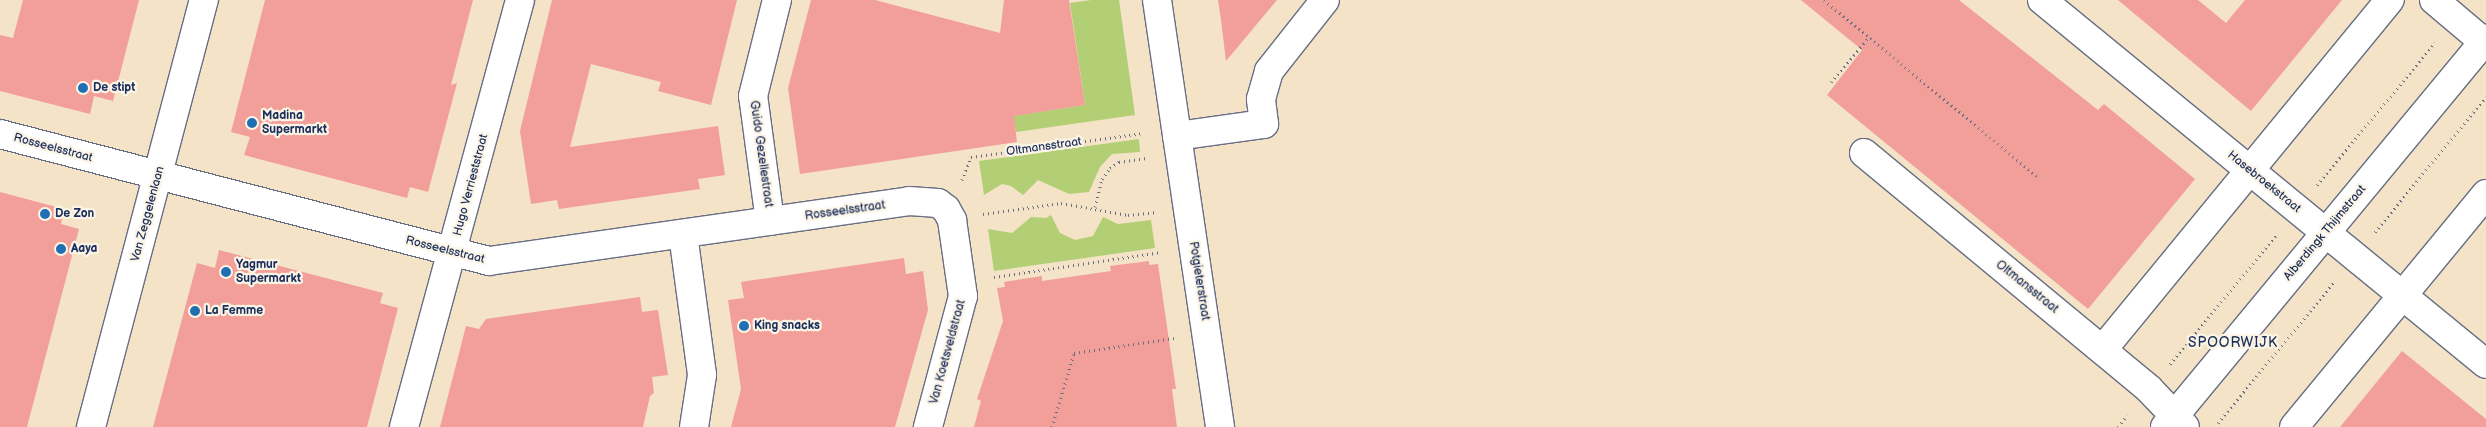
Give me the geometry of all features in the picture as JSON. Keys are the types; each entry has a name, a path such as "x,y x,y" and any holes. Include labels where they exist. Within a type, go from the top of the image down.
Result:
{"street":[{"name":"Van Zeggelenlaan","path":"91,427 204,0"},
{"name":"Hugo Verrieststraat","path":"404,427 453,253 520,0"},
{"name":"Guido Gezellestraat","path":"770,221 753,96 777,0"},
{"name":"Potgieterstraat","path":"1157,0 1220,427"},
{"path":"1178,139 1264,124 1261,99 1269,71 1325,0"},
{"name":"Hasebroekstraat","path":"2042,0 2486,364"},
{"path":"2103,349 2390,0"},
{"path":"2434,0 2485,41"},
{"name":"Alberdingk Thijmstraat","path":"2175,423 2326,232 2485,41"},
{"name":"Rosseelsstraat","path":"0,134 453,253 497,261 922,200 938,202 950,216"},
{"name":"Oltmansstraat","path":"1864,153 2103,349 2149,389 2175,423"},
{"path":"2294,427 2486,194"},
{"name":"Van Koetsveldstraat","path":"928,427 962,304 962,281 950,216"},
{"path":"683,234 702,375 694,427"}],"path":[{"path":"1824,0 2037,176"},
{"path":"1831,82 1869,37"},
{"path":"1095,207 1102,179 1115,164 1178,139"},
{"name":"Oltmansstraat","path":"950,216 971,157 1178,139"},
{"path":"950,216 1051,204 1095,207 1128,214 1188,207"},
{"path":"962,281 1193,247"},
{"path":"1052,427 1074,353 1169,339"}],"green space":[{"path":"1091,0 1119,0 1135,115 1016,132 1013,116 1085,105 1070,3"},
{"path":"1139,139 1140,152 1112,154 1100,167 1089,192 1069,194 1038,180 1023,195 1011,186 1002,184 984,195 979,161"},
{"path":"1051,215 1060,233 1075,240 1093,236 1103,217 1118,224 1151,220 1155,248 994,271 988,229 1012,233 1031,217 1046,218"}],"building":[{"path":"23,0 139,0 113,101 94,96 90,114 0,91 0,35 13,38"},
{"path":"265,0 473,0 451,85 457,83 428,192 410,187 407,198 244,155 250,137 231,132"},
{"path":"552,0 737,0 711,105 658,91 661,82 591,64 570,147 718,126 725,175 698,179 700,189 559,209 557,200 531,204 520,131"},
{"path":"811,0 875,0 1000,33 1004,0 1069,0 1085,105 1014,116 1017,142 800,174 788,88"},
{"path":"1218,0 1277,0 1226,61 1221,20"},
{"path":"1801,0 1959,0 2098,110 2104,104 2195,179 2088,309 1827,95 1862,50"},
{"path":"2118,0 2198,0 2226,23 2245,0 2342,0 2251,111"},
{"path":"0,192 64,209 61,224 79,229 27,427 0,427"},
{"path":"219,250 383,293 380,303 398,308 367,427 153,427 197,263 215,268"},
{"path":"904,258 906,274 923,271 928,310 895,427 731,427 741,389 728,300 744,298 741,282"},
{"path":"1149,261 1149,265 1158,264 1176,389 1172,389 1177,427 974,427 981,401 977,399 1003,321 997,288 1005,287 1004,282 1042,276 1042,281 1111,271 1110,266"},
{"path":"640,297 642,312 658,310 668,375 652,377 654,393 650,396 643,427 440,427 466,326 479,329 486,319"},
{"path":"2402,351 2486,419 2486,427 2340,427"}],"place":[{"name":"De stipt","path":"83,88"},
{"name":"Madina Supermarkt","path":"252,123"},
{"name":"De Zon","path":"45,214"},
{"name":"Aaya","path":"61,249"},
{"name":"Yagmur Supermarkt","path":"226,272"},
{"name":"La Femme","path":"195,311"},
{"name":"King snacks","path":"744,326"}],"district":[{"name":"SPOORWIJK","path":"2233,343"}]}
